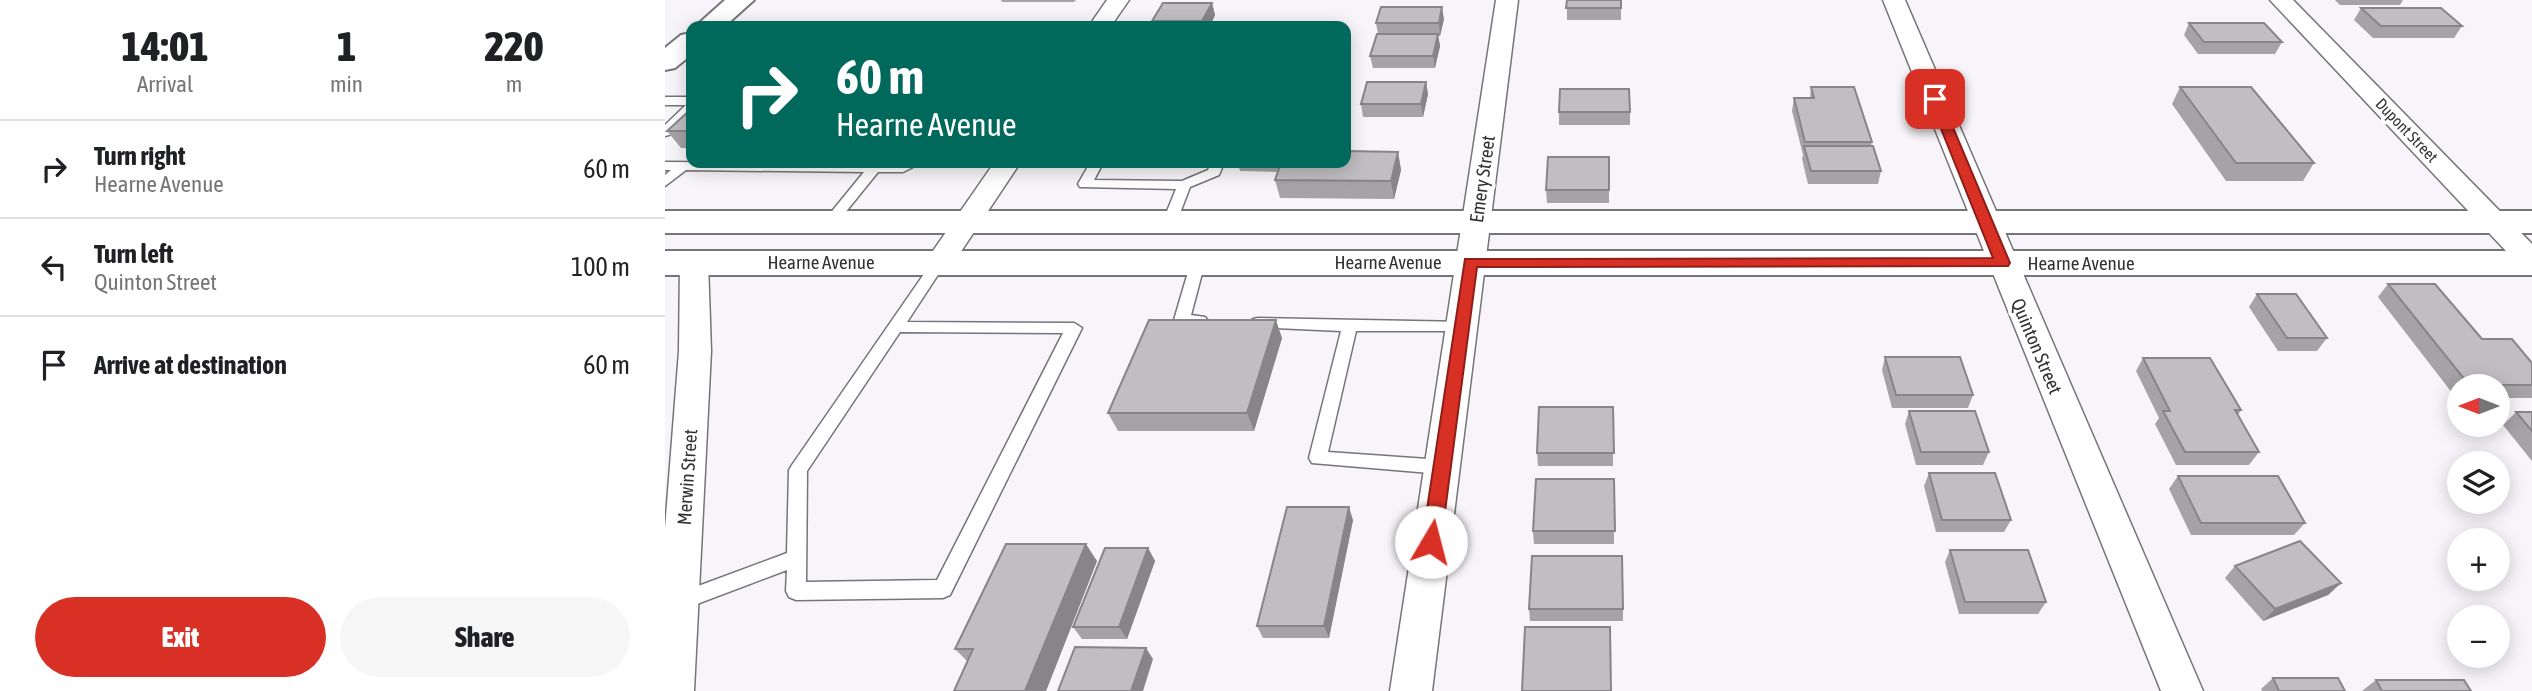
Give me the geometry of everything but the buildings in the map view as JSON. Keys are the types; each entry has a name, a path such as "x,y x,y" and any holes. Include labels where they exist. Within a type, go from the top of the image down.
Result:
{"main road":[{"path":"715,21 741,0"},
{"path":"665,62 686,45"},
{"path":"665,222 2532,222"},
{"name":"Hearne Avenue","path":"680,262 2532,262"}],"street":[{"path":"1103,21 1118,0"},
{"name":"Emery Street","path":"1411,691 1507,0"},
{"name":"Quinton Street","path":"1894,0 2182,691"},
{"name":"Dupont Street","path":"2281,0 2532,262"},
{"path":"940,261 1004,168"},
{"name":"Merwin Street","path":"673,691 695,351 680,262"}],"lane":[{"path":"665,101 686,100"},
{"path":"665,132 686,112"},
{"path":"665,166 686,167"},
{"path":"665,182 682,167"},
{"path":"831,221 874,168"},
{"path":"1093,168 1085,184 1184,185 1214,172 1215,168"},
{"path":"1170,221 1184,185"},
{"path":"896,327 1073,328 943,589 796,591 798,470 940,261"},
{"path":"1198,262 1182,320 1210,321"},
{"path":"1238,322 1461,326"},
{"path":"1350,326 1318,458 1442,467"},
{"path":"679,601 796,558"}],"route":[{"path":"1431,542 1470,262 2003,263 1935,99"}]}
